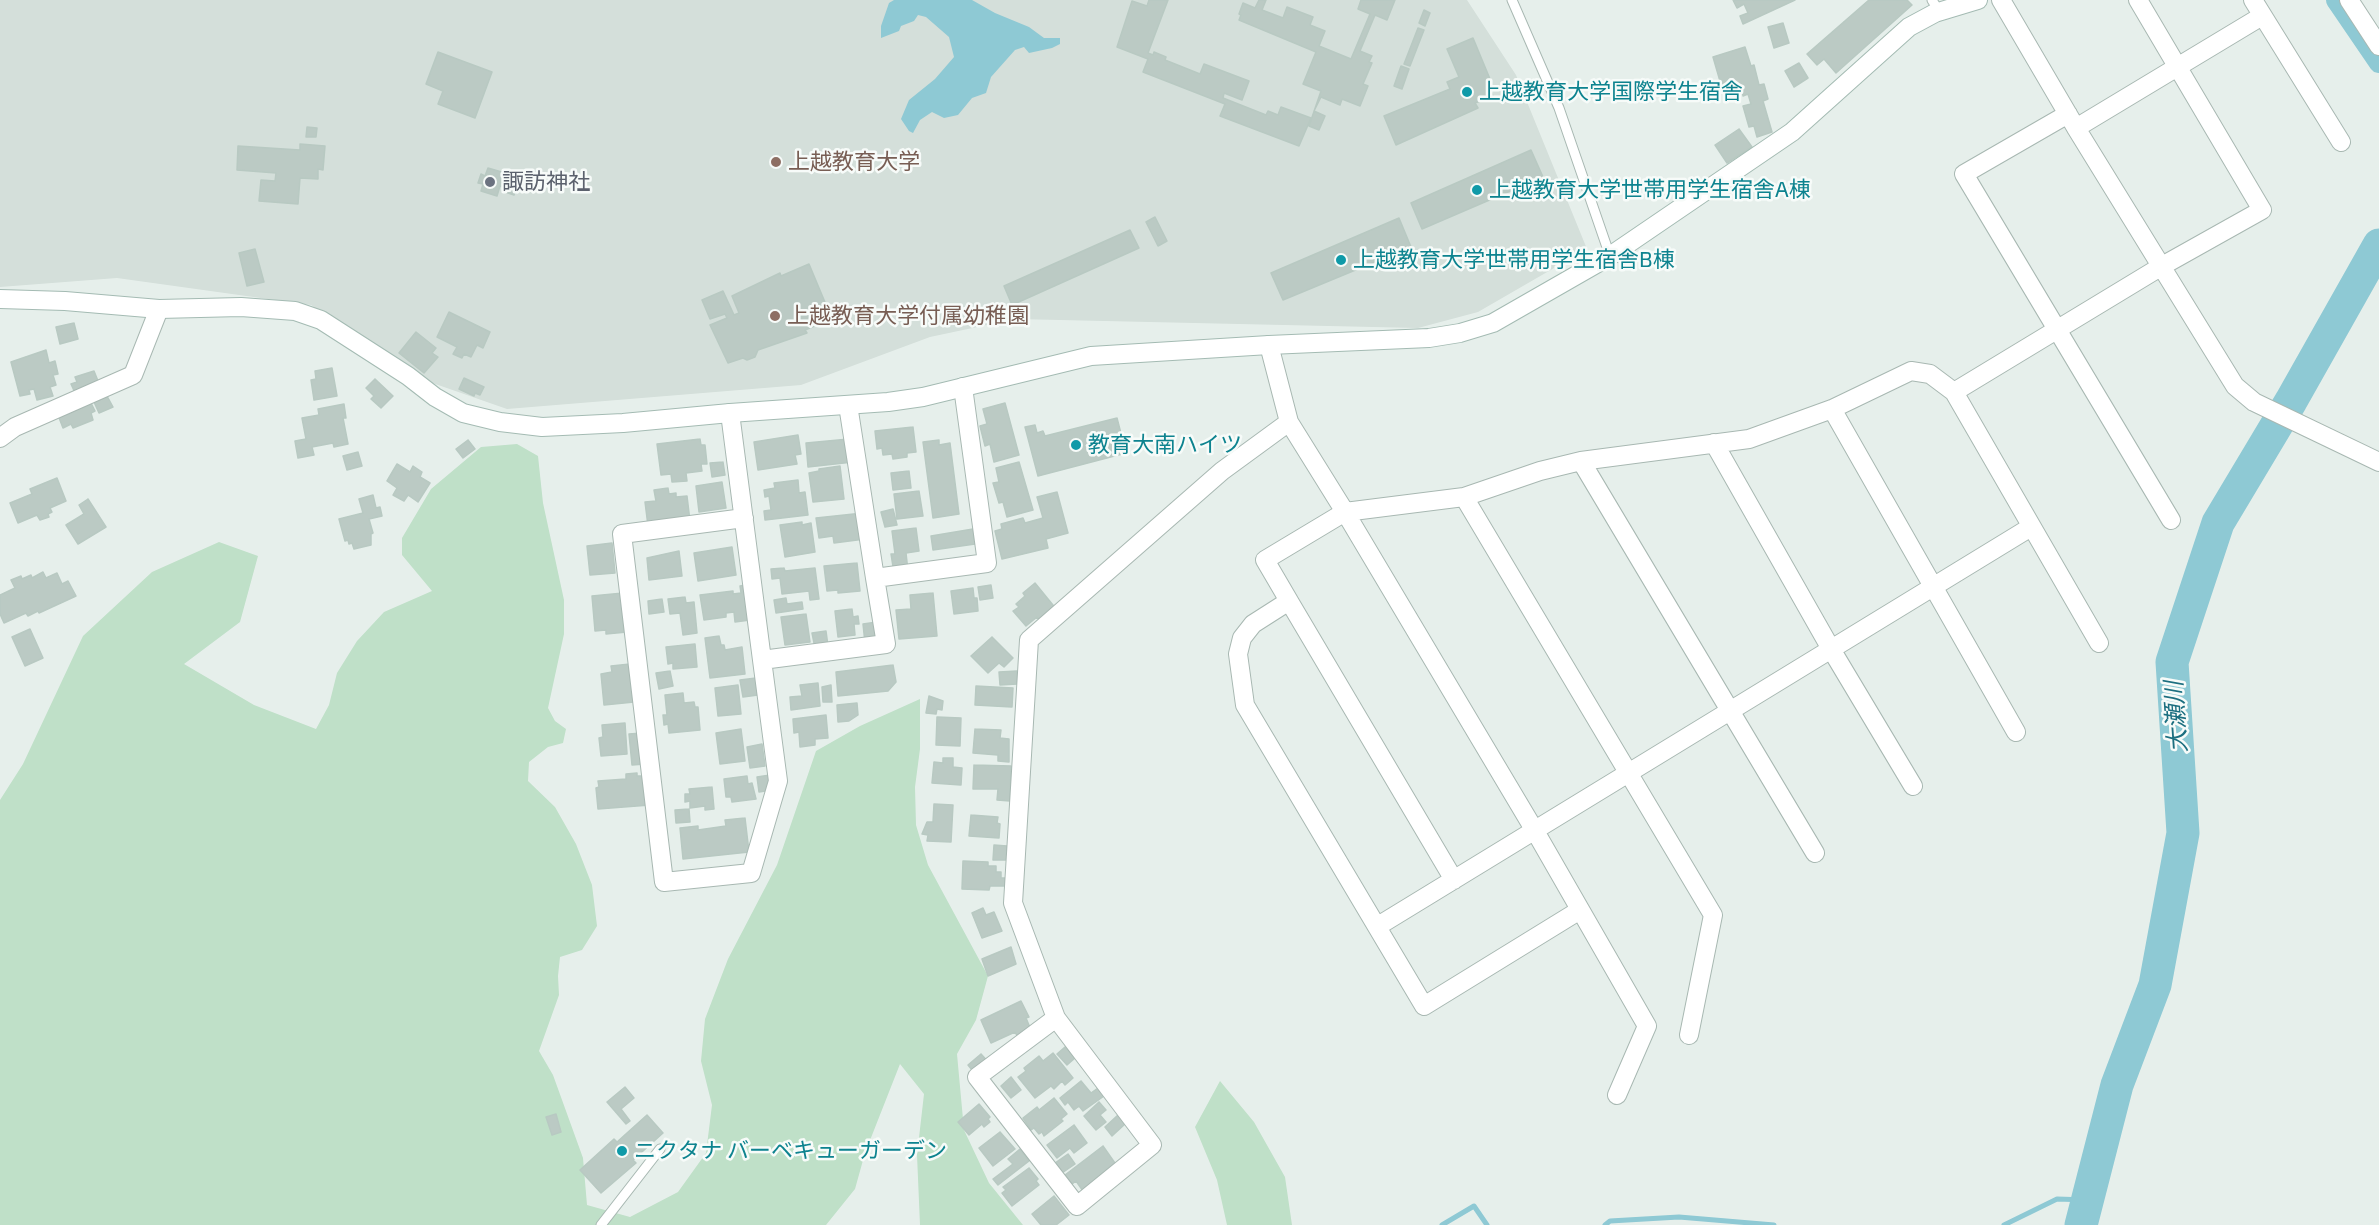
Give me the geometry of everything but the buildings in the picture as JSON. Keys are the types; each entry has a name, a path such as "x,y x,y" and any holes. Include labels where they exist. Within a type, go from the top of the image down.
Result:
{"street":[{"path":"0,299 65,301 159,309 241,307 295,311 321,320 408,376 435,397 463,413 500,422 554,427 888,402 963,387 1091,356 1429,338 1460,333 1493,323 1610,256 1792,132 1860,68 1936,6 1978,0"},
{"path":"2001,0 2072,121 2235,386 2254,402 2379,462"},
{"path":"1954,393 2162,266 2262,210 2138,0"},
{"path":"2349,0 2379,46"},
{"path":"2171,520 1964,174 2178,67 2258,8 2341,142"},
{"path":"0,438 15,427 133,375 159,309"},
{"path":"1269,345 1289,422 1346,512 1535,831 1647,1026 1617,1095"},
{"path":"1454,880 1265,560 1346,512 1464,497 1540,471 1581,461 1749,439 1832,410 1911,370 1930,374 1954,393 2099,643"},
{"path":"875,578 987,563 963,387"},
{"path":"762,660 886,644 848,405"},
{"path":"1832,410 2016,732"},
{"path":"730,413 744,518 778,781 751,873 664,882 622,534 744,518"},
{"path":"1056,1018 977,1077 1077,1206 1152,1145 1056,1018 1013,903 1029,640 1222,471 1289,422"},
{"path":"1714,443 1831,649 1913,786"},
{"path":"1581,461 1815,853"},
{"path":"1464,497 1713,915 1689,1035"},
{"path":"1378,926 2031,527"},
{"path":"1290,600 1253,624 1242,638 1238,654 1245,705 1255,726 1378,926 1424,1006 1580,909"}],"lane":[{"path":"1512,0 1559,108 1610,256"},
{"path":"602,1225 660,1149"}],"shaded area":[{"name":"上越教育大学","path":"0,0 1467,0 1516,75 1587,249 1478,312 1418,328 1015,319 930,337 801,385 507,409 421,379 311,305 117,278 0,287"}],"green space":[{"path":"517,444 538,456 543,503 564,600 564,634 548,708 555,721 566,729 563,743 548,747 529,762 528,781 555,807 576,844 592,885 597,926 582,950 560,957 559,995 539,1051 553,1075 583,1158 587,1205 630,1217 678,1192 706,1153 712,1105 701,1061 705,1019 728,959 777,865 816,751 860,726 920,699 920,749 915,787 916,825 928,865 988,976 976,1020 957,1054 964,1130 989,1183 1023,1225 920,1225 917,1155 924,1094 900,1064 865,1153 855,1189 826,1225 0,1225 0,800 23,764 83,636 152,572 219,542 258,556 240,622 184,664 254,705 316,729 329,705 337,673 357,641 384,612 432,591 402,555 402,538 431,489 481,447"},
{"path":"1220,1081 1254,1122 1285,1177 1292,1225 1227,1225 1217,1180 1195,1127"}],"water":[{"path":"894,0 972,0 995,13 1029,27 1044,38 1060,38 1060,44 1029,53 1024,47 1015,50 991,77 986,93 972,98 958,115 944,118 932,112 920,120 913,133 901,119 909,100 935,79 954,57 949,37 926,17 918,15 914,21 901,26 899,31 881,38 881,26 889,3"}],"waterway":[{"path":"2336,0 2379,63"},
{"name":"大瀬川","path":"2081,1225 2117,1085 2155,985 2183,833 2172,662 2218,523 2291,401 2379,245"},
{"path":"2004,1225 2057,1199 2088,1200"},
{"path":"1442,1225 1474,1206 1487,1225"},
{"path":"1605,1225 1610,1221 1679,1217 1774,1225"}],"place":[{"name":"上越教育大学国際学生宿舎","path":"1467,92"},
{"name":"上越教育大学","path":"776,162"},
{"name":"諏訪神社","path":"490,182"},
{"name":"上越教育大学世帯用学生宿舎A棟","path":"1477,190"},
{"name":"上越教育大学世帯用学生宿舎B棟","path":"1341,260"},
{"name":"上越教育大学付属幼稚園","path":"775,316"},
{"name":"教育大南ハイツ","path":"1076,445"},
{"name":"ニクタナ バーベキューガーデン","path":"622,1151"}]}
